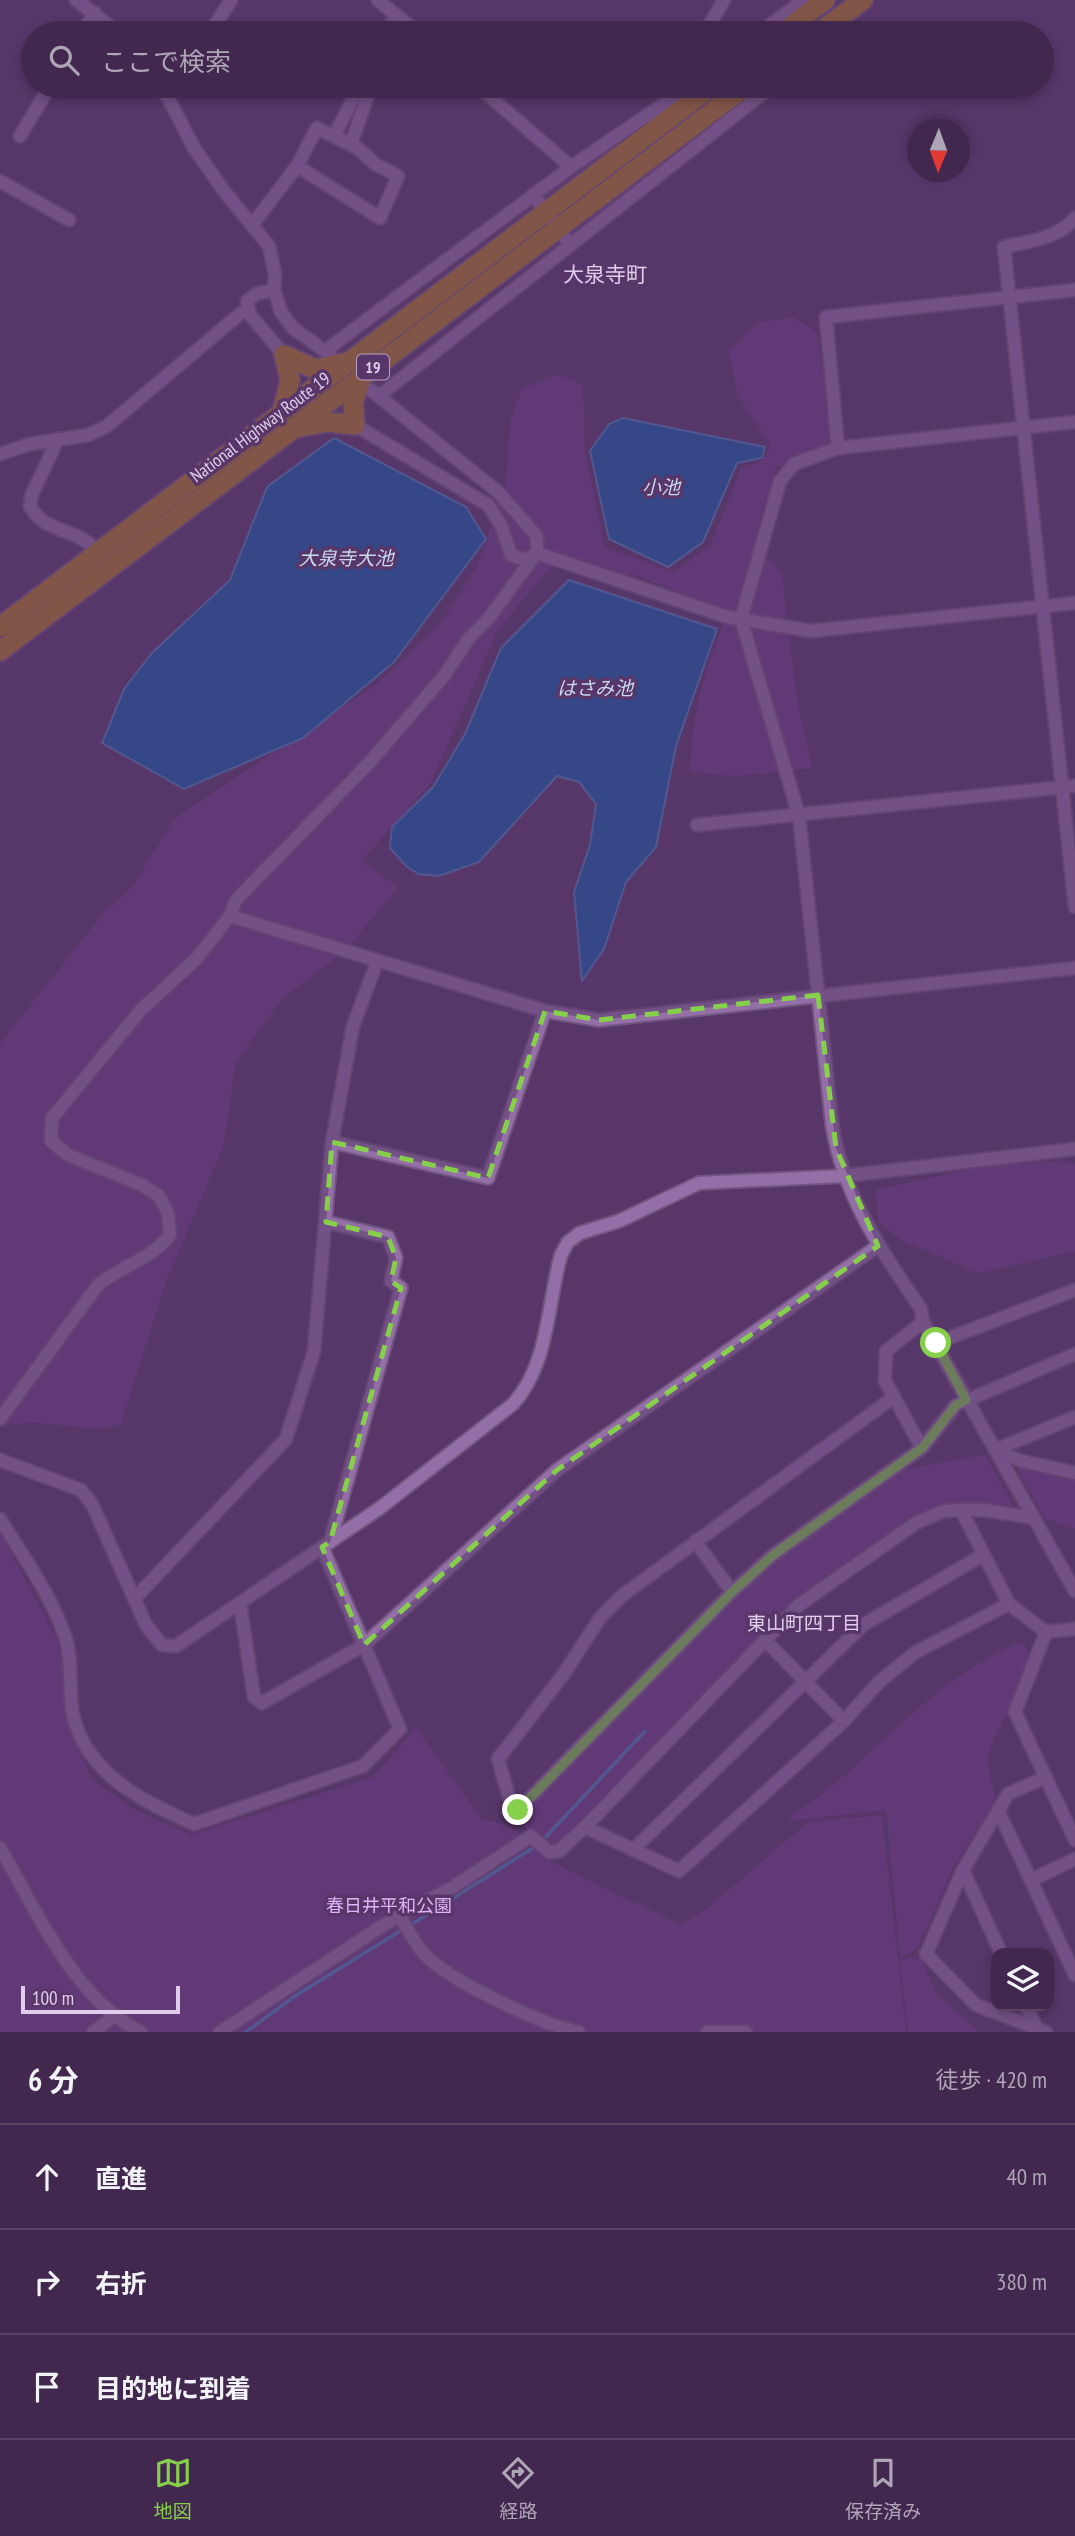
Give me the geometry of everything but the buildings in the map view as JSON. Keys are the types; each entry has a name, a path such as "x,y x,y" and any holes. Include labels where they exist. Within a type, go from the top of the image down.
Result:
{"highway":[{"path":"798,21 825,0"},
{"path":"834,21 863,0"},
{"name":"National Highway Route 19","path":"0,627 98,553 287,421 371,388 551,220 698,98"},
{"name":"National Highway Route 19","path":"0,651 287,421 335,356 551,220 729,98"},
{"path":"284,355 315,369 335,356"},
{"path":"284,355 290,380 287,421 355,425 353,403 371,388"}],"street":[{"path":"76,0 105,21"},
{"path":"218,21 231,0"},
{"path":"378,0 404,21"},
{"path":"712,21 724,0"},
{"path":"775,21 804,0"},
{"path":"90,21 95,13"},
{"path":"394,21 397,15"},
{"path":"20,136 43,98"},
{"path":"170,98 194,148 224,191 269,246 275,274 274,290 281,312 293,328 335,356 533,195 667,98"},
{"path":"334,136 354,98"},
{"path":"351,144 367,98"},
{"path":"492,98 571,167"},
{"path":"0,1419 98,1285 111,1275 156,1252 170,1235 168,1213 159,1196 142,1185 68,1155 51,1141 52,1118 140,1011 197,958 230,916 236,900 351,783 435,685 535,556 537,536 498,492 371,388 570,244 757,98"},
{"path":"253,224 297,166 317,128 351,144 375,164 398,176 380,218 297,166"},
{"path":"0,181 69,220"},
{"path":"533,195 570,244"},
{"path":"1075,218 1066,228 1049,237 1004,247 1043,607 1069,787 1075,907"},
{"path":"274,290 256,294 247,301 249,310 284,355"},
{"path":"838,448 826,317 1075,290"},
{"path":"0,454 58,439 88,435 107,426 242,313 249,310"},
{"path":"1075,422 838,448 794,464 780,481 741,619 799,816 832,1124 844,1176 878,1246 921,1309 923,1322 1075,1591"},
{"path":"355,425 488,505 501,525 511,555 519,560 535,556 741,619 811,631 1075,603"},
{"path":"58,439 32,494 30,506 41,523 82,537 98,553"},
{"path":"697,825 1069,787"},
{"path":"230,916 545,1011 599,1020 1075,968"},
{"path":"136,1597 286,1438 314,1351 332,1142 353,1026 377,962"},
{"path":"332,1142 488,1178 545,1011"},
{"path":"0,1460 81,1490 92,1504 154,1637 162,1644 176,1646 326,1545 513,1404 529,1386 537,1368 561,1255 568,1242 580,1233 610,1225 699,1183 844,1176 1075,1149"},
{"path":"0,1520 29,1565 66,1637 74,1717 90,1754 112,1779 142,1801 194,1824 363,1766 400,1729 326,1545 401,1287 391,1281 396,1258 388,1237 326,1222"},
{"path":"240,1603 254,1697 261,1703 364,1645 557,1470 878,1246"},
{"path":"936,1343 1075,1290"},
{"path":"922,1448 885,1381 886,1351 923,1322"},
{"path":"894,1397 623,1595 600,1618 563,1675 498,1759 509,1797 518,1810 732,1592 773,1555 922,1448 956,1405 1075,1354"},
{"path":"995,1450 1075,1417"},
{"path":"995,1450 1023,1461 1075,1473"},
{"path":"220,2032 399,1915 450,1889 531,1836 549,1852 559,1851 799,1605 916,1523 944,1511 961,1510 985,1510 1033,1518"},
{"path":"961,1510 1009,1604 1046,1632 1075,1629"},
{"path":"695,1541 732,1592"},
{"path":"633,1850 863,1625 984,1555"},
{"path":"585,1827 679,1871 844,1721 878,1682 916,1652 1009,1604"},
{"path":"1046,1632 1015,1712 1075,1840"},
{"path":"765,1640 844,1721"},
{"path":"1041,2029 976,2005 926,1954 963,1870 1007,1794 1046,1777"},
{"path":"998,1810 1075,1975"},
{"path":"0,1849 78,1977 98,2004 113,2017 141,2032"},
{"path":"1031,1880 1075,1859"},
{"path":"963,1870 1000,1948"},
{"path":"399,1915 425,1955 448,1974 531,2017 559,2028 579,2032"},
{"path":"1029,2011 1041,2029"},
{"path":"93,2032 113,2017"},
{"path":"707,2032 746,2032"}],"highlighted area":[{"path":"818,995 836,1148 878,1246 557,1470 364,1645 322,1547 330,1542 401,1288 391,1281 396,1258 388,1237 326,1222 332,1142 488,1178 545,1011 599,1020"}],"green space":[{"path":"793,317 817,332 833,448 776,467 755,537 782,577 797,700 812,768 735,776 690,772 701,690 728,612 638,576 552,565 497,631 431,783 361,861 398,887 345,951 283,998 236,1061 224,1144 165,1284 121,1424 99,1429 29,1422 0,1427 0,1044 101,916 133,886 174,819 378,683 441,623 477,567 506,482 510,422 522,389 557,375 583,385 585,451 605,548 674,572 710,546 741,469 763,460 771,446 738,395 729,352 758,323"},
{"path":"1061,1161 1075,1165 1075,1251 979,1273 901,1240 878,1222 876,1190 984,1166"},
{"path":"985,1455 1012,1504 1009,1510 981,1504 949,1506 790,1608 550,1850 517,1818 773,1561 900,1470"},
{"path":"1022,1464 1075,1479 1075,1528 1045,1519 1018,1471"},
{"name":"春日井平和公園","path":"0,1532 60,1645 67,1717 92,1780 137,1811 191,1835 373,1777 416,1728 482,1819 508,1825 558,1865 681,1925 709,1907 807,1823 882,1815 906,2032 0,2032"},
{"path":"1017,1643 1025,1644 1025,1670 988,1757 996,1800 953,1868 920,1944 911,1953 900,1956 886,1810 785,1821 831,1787 943,1688"},
{"path":"910,1957 921,1959 937,1995 979,2032 908,2032 900,1960"}],"water":[{"name":"小池","path":"623,418 765,447 762,458 737,463 703,542 668,567 609,539 590,451 609,424"},
{"name":"大泉寺大池","path":"334,438 466,507 486,539 394,662 303,738 184,789 102,743 124,689 152,653 230,580 267,487"},
{"name":"はさみ池","path":"569,580 717,629 676,746 656,847 626,882 604,949 582,981 574,892 590,845 596,804 579,782 557,776 479,862 439,876 419,874 407,867 390,848 392,827 433,787 465,734 501,648"}],"waterway":[{"path":"542,1841 645,1731"},
{"path":"409,1926 536,1846"},
{"path":"246,2032 295,1996 402,1930"}],"district":[{"name":"大泉寺町","path":"605,274"},
{"name":"東山町四丁目","path":"804,1623"}],"route":[{"path":"518,1810 732,1592 773,1555 922,1448 956,1405 966,1400 936,1343"}]}
